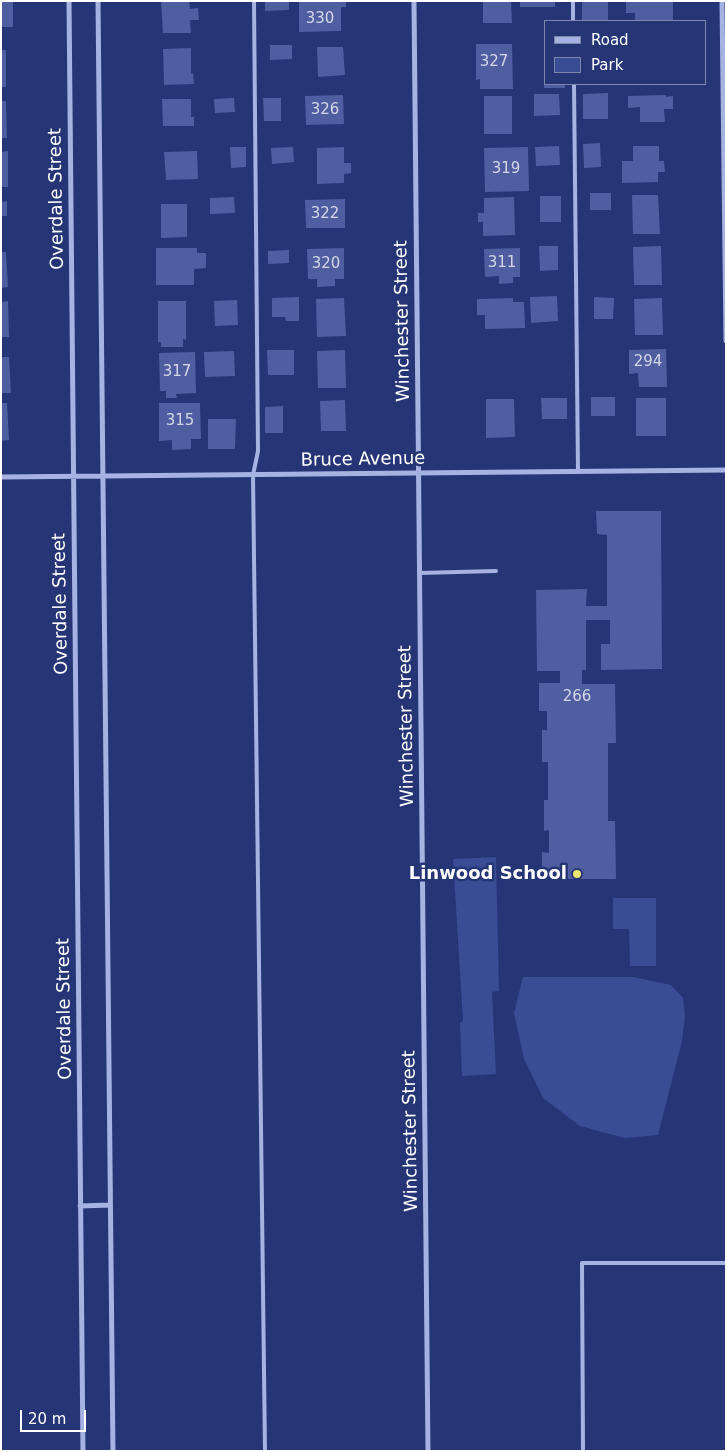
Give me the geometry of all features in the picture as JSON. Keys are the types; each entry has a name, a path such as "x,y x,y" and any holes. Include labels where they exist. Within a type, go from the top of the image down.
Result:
{"street":[{"name":"Overdale Street","path":"69,1 83,1451"},
{"path":"98,1 113,1451"},
{"name":"Winchester Street","path":"414,1 428,1451"},
{"path":"722,1 726,341"},
{"name":"Bruce Avenue","path":"1,477 726,470"},
{"path":"80,1206 110,1206"}],"lane":[{"path":"254,1 258,451 253,475 264,1451"},
{"path":"573,1 573,20"},
{"path":"574,85 578,471"},
{"path":"419,573 496,571"},
{"path":"583,1451 582,1263 726,1263"}],"green space":[{"path":"496,857 499,991 492,992 496,1074 462,1076 460,1023 463,1021 453,859"},
{"path":"613,898 656,898 656,966 630,966 629,929 613,929"},
{"path":"523,977 633,977 671,985 683,998 685,1016 682,1041 658,1135 624,1138 580,1126 543,1098 524,1059 514,1013"}],"building":[{"path":"1,1 13,1 13,27 1,27"},
{"path":"161,1 189,1 190,9 198,8 199,20 190,20 191,33 163,33"},
{"path":"265,1 289,1 289,10 265,11"},
{"path":"299,1 346,1 346,7 341,7 341,31 299,32"},
{"path":"483,1 511,1 512,23 483,23"},
{"path":"520,1 555,1 555,7 520,7"},
{"path":"582,1 608,1 608,20 582,20"},
{"path":"626,1 673,1 673,20 635,20 635,13 626,13"},
{"path":"476,44 512,44 513,89 480,89 480,79 476,80"},
{"path":"270,45 292,45 292,59 270,60"},
{"path":"317,47 343,47 345,75 318,77"},
{"path":"191,48 191,74 193,73 194,84 164,85 163,49"},
{"path":"1,50 6,50 6,87 1,87"},
{"path":"544,85 565,85 565,88 544,88"},
{"path":"608,93 608,119 583,119 583,94"},
{"path":"534,94 559,94 560,115 534,116"},
{"path":"343,95 344,124 306,125 305,96"},
{"path":"666,95 666,97 673,96 673,109 664,109 665,122 640,122 640,107 628,108 628,96"},
{"path":"484,96 512,96 512,134 484,134"},
{"path":"234,98 235,112 215,113 214,99"},
{"path":"263,98 281,98 281,121 264,121"},
{"path":"162,99 191,99 191,117 194,117 194,126 163,126"},
{"path":"1,101 6,101 7,138 1,138"},
{"path":"600,143 601,167 584,168 583,144"},
{"path":"559,146 560,165 536,166 535,147"},
{"path":"633,146 659,146 659,161 664,161 665,172 658,172 658,182 622,183 622,161 633,161"},
{"path":"230,147 246,147 246,167 231,168"},
{"path":"293,147 294,162 272,164 271,148"},
{"path":"344,147 344,163 351,163 351,173 344,174 344,183 317,184 317,148"},
{"path":"528,147 529,191 485,192 484,148"},
{"path":"8,151 8,187 1,187 1,152"},
{"path":"197,151 198,179 166,180 164,152"},
{"path":"590,193 611,193 611,210 590,210"},
{"path":"632,195 658,195 660,234 633,234"},
{"path":"540,196 561,196 561,222 540,222"},
{"path":"234,197 235,213 210,214 210,198"},
{"path":"514,197 515,235 483,236 483,222 478,222 478,213 484,213 484,198"},
{"path":"345,199 345,228 306,228 305,200"},
{"path":"7,201 7,216 1,216 1,202"},
{"path":"161,204 187,204 187,237 161,238"},
{"path":"539,246 558,246 558,270 540,271"},
{"path":"661,246 662,285 634,285 633,247"},
{"path":"156,248 197,248 197,253 206,253 206,268 194,269 194,285 156,285"},
{"path":"344,248 344,279 335,279 335,286 317,287 317,279 308,279 307,249"},
{"path":"520,248 520,277 513,277 513,283 499,284 499,276 485,277 484,249"},
{"path":"289,250 289,263 268,264 268,251"},
{"path":"1,252 6,252 8,287 1,288"},
{"path":"557,296 558,321 531,323 530,297"},
{"path":"299,297 299,321 286,321 285,317 272,317 272,298"},
{"path":"594,297 614,298 613,319 594,319"},
{"path":"344,298 346,336 317,337 316,299"},
{"path":"513,298 513,302 524,302 525,328 485,329 485,315 477,315 477,299"},
{"path":"662,298 663,335 635,335 634,299"},
{"path":"237,300 238,325 215,326 214,301"},
{"path":"8,301 9,337 1,337 1,302"},
{"path":"158,301 186,301 186,340 183,339 183,347 161,347 161,342 158,342"},
{"path":"666,349 667,387 639,387 638,373 629,374 629,350"},
{"path":"267,350 294,350 294,375 268,375"},
{"path":"345,350 346,388 318,388 317,351"},
{"path":"234,351 235,376 205,377 204,352"},
{"path":"195,352 196,393 176,394 177,398 166,398 166,391 160,391 159,353"},
{"path":"1,357 9,357 11,393 1,393"},
{"path":"591,397 615,397 615,416 591,416"},
{"path":"541,398 567,398 567,419 542,419"},
{"path":"636,398 666,398 666,436 636,436"},
{"path":"486,399 514,399 515,437 486,438"},
{"path":"345,400 346,431 321,431 320,401"},
{"path":"1,403 7,403 9,440 1,441"},
{"path":"159,403 200,403 201,439 191,439 191,449 172,450 172,440 159,441"},
{"path":"283,406 283,433 265,433 265,407"},
{"path":"208,419 236,419 235,449 208,449"},
{"path":"596,511 661,511 662,669 601,670 601,644 610,644 610,620 586,620 586,670 582,670 582,684 615,684 616,743 608,743 608,821 615,821 616,879 542,879 542,852 549,853 549,830 544,831 544,800 548,800 548,762 542,762 542,730 547,730 547,711 539,711 539,683 560,683 560,671 537,671 536,590 587,589 586,606 607,606 607,535 597,534"}],"place":[{"name":"Linwood School","path":"577,874"}]}
